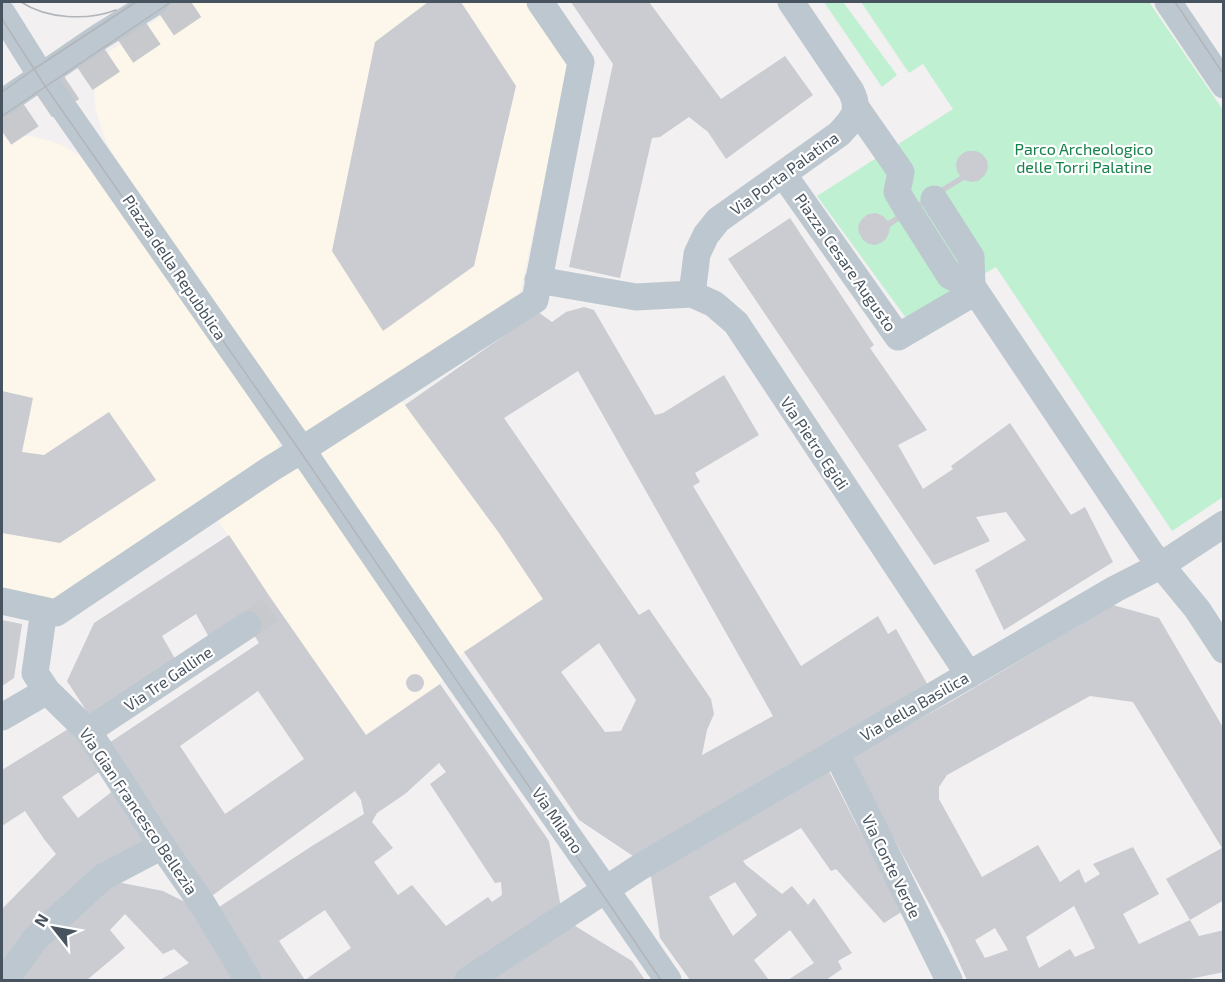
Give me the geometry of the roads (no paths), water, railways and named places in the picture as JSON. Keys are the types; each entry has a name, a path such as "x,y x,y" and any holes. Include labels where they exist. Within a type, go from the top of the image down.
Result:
{"street":[{"path":"2,103 155,2"},
{"path":"2,601 56,613 272,468 534,300 580,62 540,2"},
{"path":"791,2 851,91 857,109 901,172 919,176 971,257 973,289"},
{"path":"1168,2 1224,85"},
{"name":"Piazza della Repubblica","path":"2,13 42,76 446,661"},
{"name":"Via Porta Palatina","path":"692,294 698,254 706,235 718,220 839,134 857,109"},
{"path":"901,172 897,192 950,276 973,289 1160,566 1197,609 1224,650"},
{"name":"Piazza Cesare Augusto","path":"783,174 898,337 973,289"},
{"path":"538,280 636,297 692,294"},
{"name":"Via Pietro Egidi","path":"692,294 714,304 736,324 969,675"},
{"name":"Via della Basilica","path":"468,981 640,867 1115,589 1160,566 1224,524"},
{"name":"Via Gian Francesco Bellezia","path":"44,610 35,673 47,691 88,731 203,905 249,981"},
{"name":"Via Tre Galline","path":"88,731 248,625"},
{"name":"Via Milano","path":"446,661 668,981"},
{"path":"2,717 47,691"},
{"name":"Via Conte Verde","path":"836,752 949,981"},
{"path":"5,981 35,939 103,877 162,846"}],"tunnel":[{"path":"2,131 194,2"},
{"path":"248,625 276,605"}],"tram line":[{"path":"21,2 43,12 67,17 93,16 116,10"},
{"path":"2,92 136,2"},
{"path":"2,116 171,2"},
{"path":"1175,2 1224,75"},
{"path":"2,19 45,86 300,451 661,980"}],"park label":[{"name":"Parco Archeologico delle Torri Palatine","path":"1084,157"}]}
